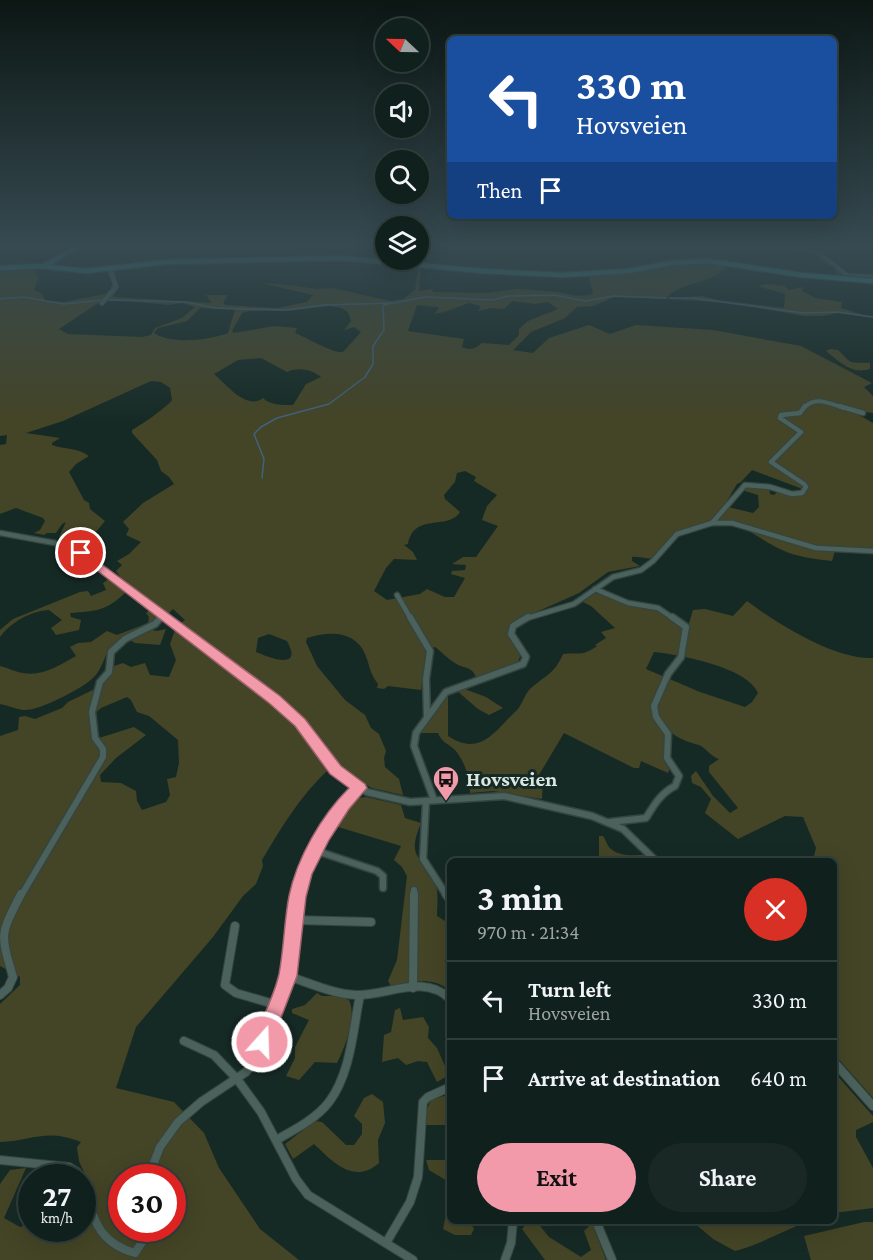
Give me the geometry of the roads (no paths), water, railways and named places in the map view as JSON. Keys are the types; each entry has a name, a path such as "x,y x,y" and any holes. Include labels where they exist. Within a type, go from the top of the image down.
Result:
{"street":[{"path":"712,523 745,485 770,487 797,495 805,489 804,484 771,462 801,432 780,418 781,415 800,413 809,402 814,400 863,412"},
{"path":"429,707 450,689 523,664 526,657 511,634 517,622 574,604 613,577 633,573 648,566 680,532 712,523 732,523 816,548 873,551"},
{"path":"0,533 51,542 75,549 296,718 329,764 359,788 399,801 504,796 610,822 635,821 646,818 656,802 678,783 679,776 668,758 668,734 656,717 654,706 668,674 681,657 686,627 658,608 628,603 595,589"},
{"path":"397,595 429,647 429,707 427,716 416,733 414,743 434,800"},
{"path":"0,995 8,988 13,977 2,940 4,924 103,757 103,749 95,738 92,712 100,682 108,672 111,652 125,639 155,624 163,615"},
{"path":"152,1164 168,1130 237,1079 258,1059 265,1030 288,976 301,881 314,850 343,805 359,788"},
{"path":"426,801 423,858 447,895"},
{"path":"610,822 629,833 653,858"},
{"path":"314,850 377,871 383,876 383,888"},
{"path":"413,988 414,890"},
{"path":"295,920 371,921"},
{"path":"235,926 225,985 237,993 277,1005"},
{"path":"288,976 360,995 413,988 437,988 447,996"},
{"path":"276,1140 324,1107 334,1095 341,1077 360,995"},
{"path":"184,1041 214,1055 237,1079 261,1112 296,1179 308,1195 412,1260"},
{"path":"837,1065 873,1106"},
{"path":"386,1243 410,1202 418,1177 423,1102 428,1097 447,1088"},
{"path":"0,1160 39,1164"},
{"path":"505,1260 511,1243 513,1224"},
{"path":"597,1224 612,1260"},
{"path":"96,1225 98,1231 108,1240"},
{"path":"111,1242 121,1251 135,1253 142,1242"}],"waterway":[{"path":"204,306 285,310 318,306"},
{"path":"262,478 264,459 254,434 277,418 329,404 365,377 373,364 373,346 384,330 383,306"},
{"path":"750,306 803,313 838,312 873,317"}],"place":[{"name":"Hovsveien","path":"446,802"}]}
